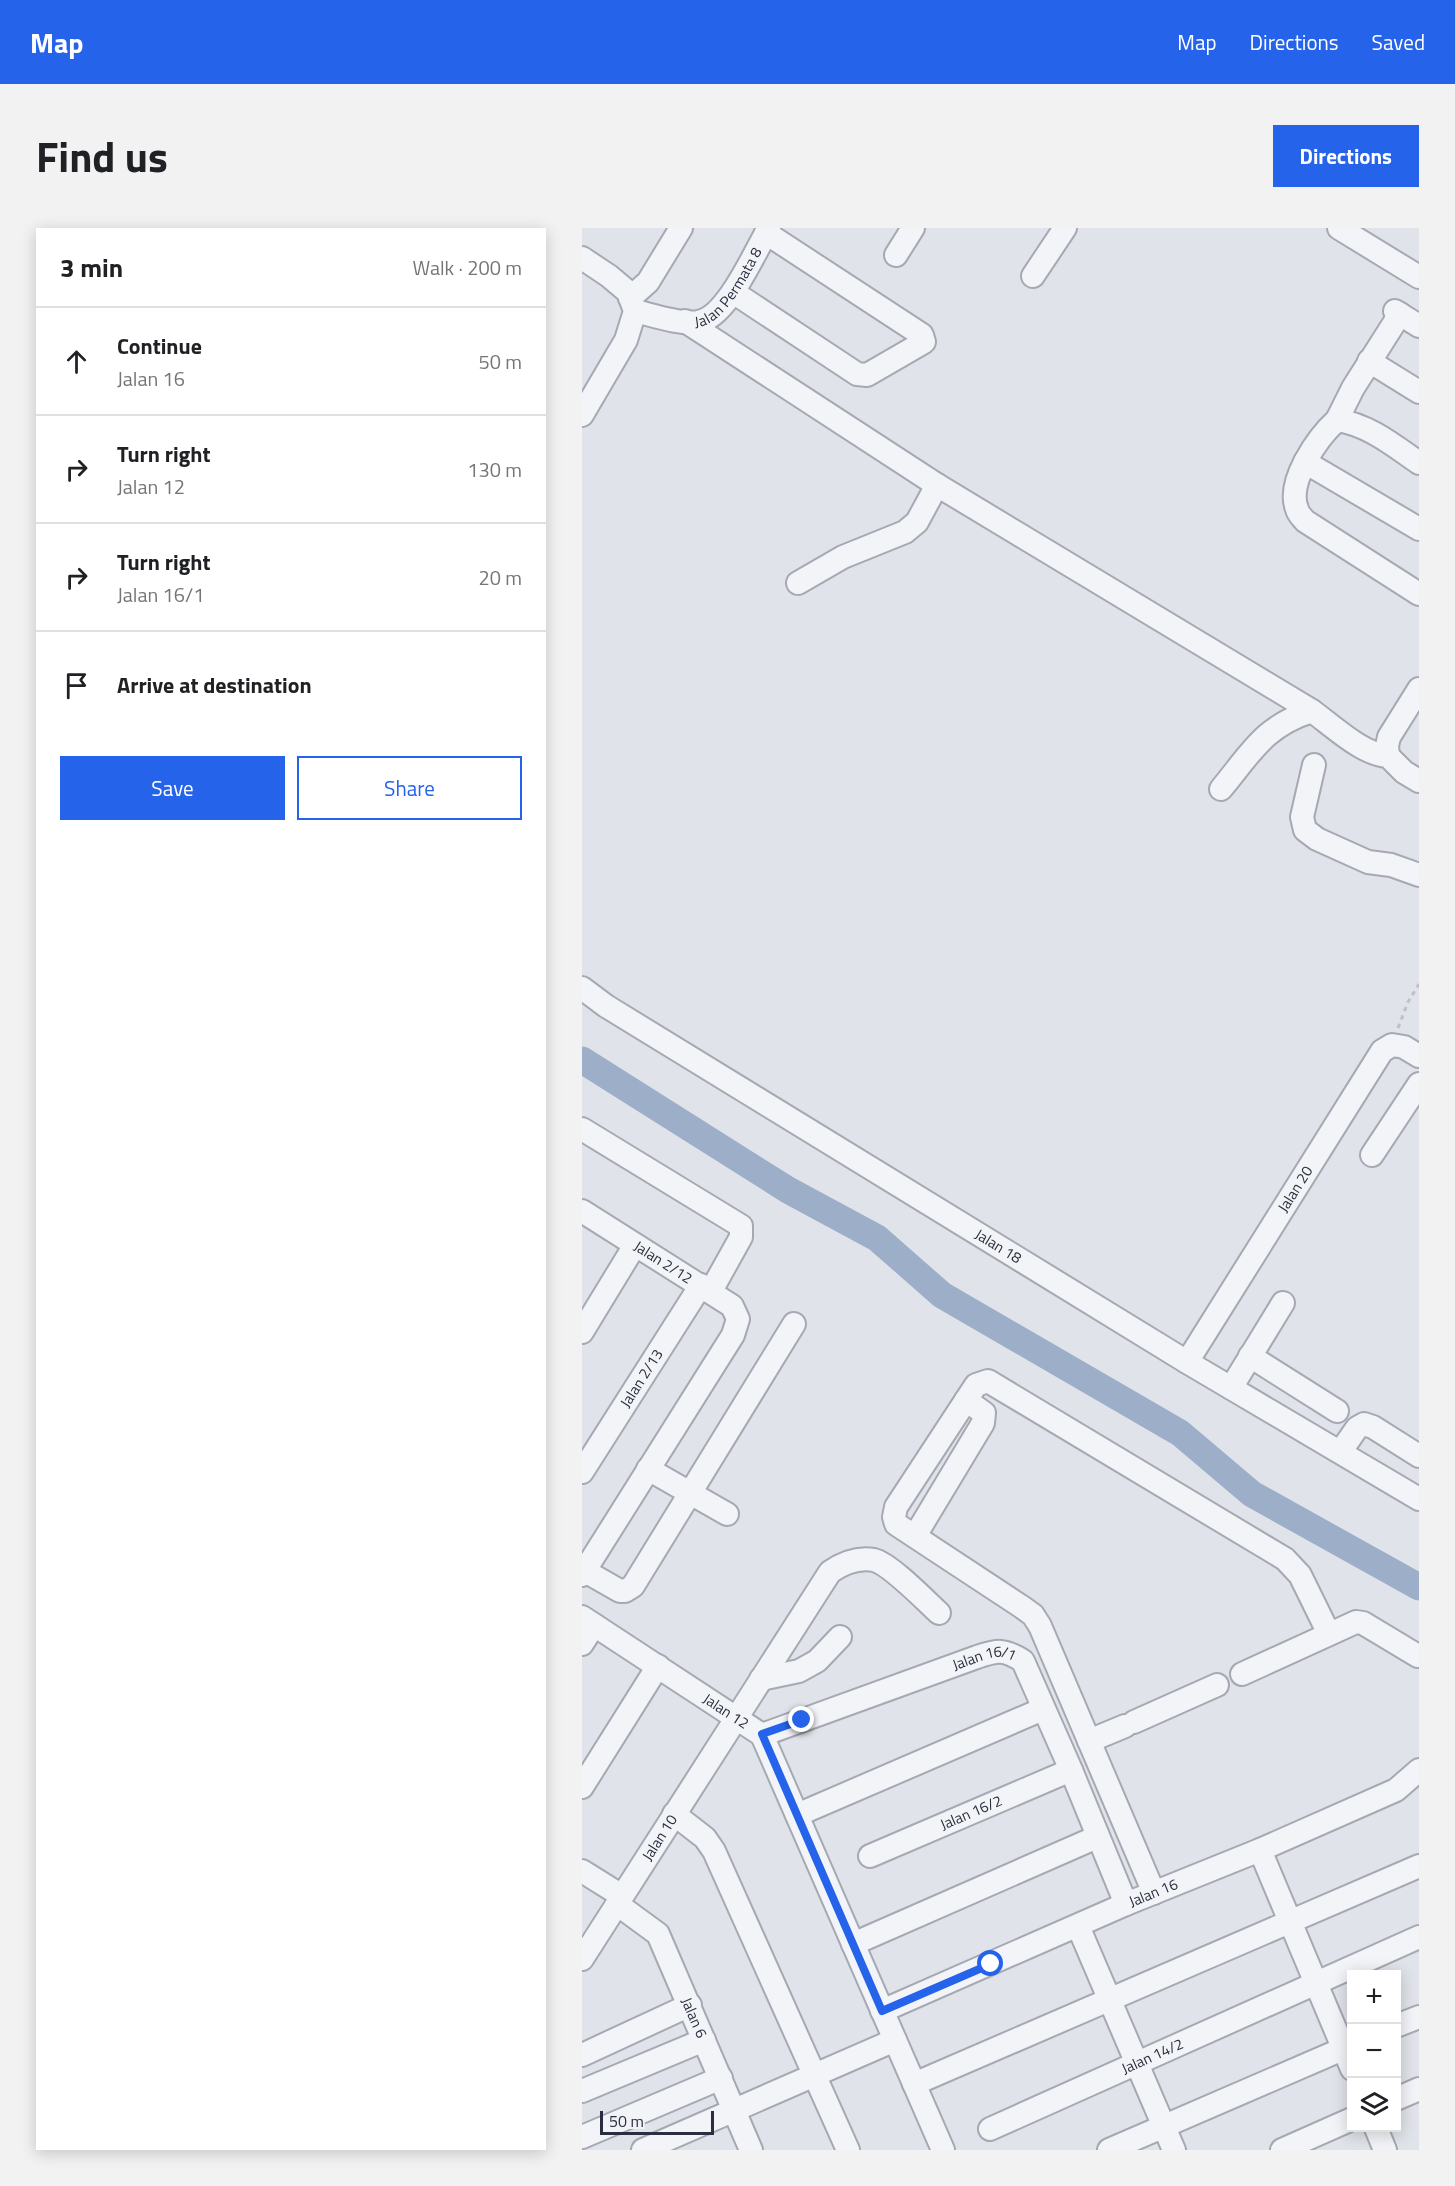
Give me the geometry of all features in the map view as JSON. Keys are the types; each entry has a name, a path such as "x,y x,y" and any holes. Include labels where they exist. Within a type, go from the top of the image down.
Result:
{"street":[{"path":"582,416 626,340 632,305 681,228"},
{"path":"896,255 914,228"},
{"path":"1033,276 1065,228"},
{"path":"1340,228 1419,277"},
{"path":"733,292 857,374 867,375 924,342 922,335 768,230"},
{"name":"Jalan Permata 8","path":"632,305 685,321 699,322 708,318 718,311 733,292 768,230"},
{"path":"582,258 628,292 632,305"},
{"path":"1419,326 1398,312 1337,420 1322,434 1305,462 1294,498 1297,511 1305,520 1419,594"},
{"path":"685,321 937,485 1312,711 1364,748 1378,756 1388,756"},
{"path":"1370,362 1419,392"},
{"path":"1337,420 1354,422 1366,428 1419,463"},
{"path":"1305,462 1419,529"},
{"path":"798,583 843,557 905,532 917,522 937,485"},
{"path":"1419,689 1389,737 1387,746 1388,756 1404,772 1419,781"},
{"path":"1221,789 1264,736 1293,717 1312,711"},
{"path":"1314,765 1302,817 1305,830 1317,839 1368,861 1391,865 1419,875"},
{"name":"Jalan 18","path":"582,988 606,1006 1187,1362 1419,1499"},
{"path":"1392,1044 1404,1047 1419,1056"},
{"name":"Jalan 20","path":"1187,1362 1382,1052 1392,1044"},
{"path":"1372,1155 1418,1086"},
{"name":"Jalan 2/13","path":"582,1129 741,1226 741,1237 582,1472"},
{"name":"Jalan 2/12","path":"583,1214 706,1288 732,1306 738,1319 733,1335 648,1469"},
{"path":"582,1332 635,1245"},
{"path":"1231,1388 1283,1303"},
{"path":"727,1514 690,1493 648,1469 584,1568 620,1591 633,1586 690,1493 794,1324"},
{"path":"1250,1356 1337,1411"},
{"path":"1154,1893 1046,1638 1033,1615 896,1524 894,1516 896,1507 976,1385 988,1382 1285,1559 1300,1575 1329,1634"},
{"path":"915,1536 983,1423 984,1413 966,1400"},
{"path":"1341,1452 1357,1428 1364,1424 1373,1427 1419,1456"},
{"name":"Jalan 10","path":"582,1959 830,1572 844,1562 876,1561 939,1613"},
{"path":"1242,1674 1356,1622 1363,1623 1418,1656"},
{"name":"Jalan 12","path":"586,1628 658,1666 762,1734 943,2150"},
{"path":"761,1679 799,1671 817,1661 840,1637"},
{"name":"Jalan 16/1","path":"762,1734 992,1652 1008,1651 1023,1661 1126,1904"},
{"path":"582,1787 658,1666"},
{"path":"1089,1741 1217,1685"},
{"path":"797,1815 1043,1709"},
{"name":"Jalan 16/2","path":"870,1856 1071,1770"},
{"name":"Jalan 16","path":"882,2011 1126,1904 1260,1851 1396,1790 1419,1770"},
{"path":"674,1814 705,1838 714,1851 848,2150"},
{"path":"853,1944 1097,1837"},
{"path":"1109,2150 1347,2047 1316,1983 1260,1851"},
{"path":"914,2084 1419,1866"},
{"name":"Jalan 6","path":"582,1871 620,1900 658,1934 751,2150"},
{"path":"1078,1926 1174,2150"},
{"name":"Jalan 14/2","path":"990,2129 1419,1937"},
{"path":"582,2055 690,2005"},
{"path":"1401,2024 1419,2017"},
{"path":"582,2091 704,2040"},
{"path":"644,2150 894,2040"},
{"path":"582,2137 721,2078"},
{"path":"1401,2097 1419,2089"},
{"path":"1282,2150 1347,2121"},
{"path":"1378,2132 1385,2150"}],"path":[{"path":"1392,1044 1408,1002 1419,984"}],"waterway":[{"path":"582,1060 788,1190 877,1238 942,1295 1180,1433 1252,1494 1419,1587"}],"route":[{"path":"802,1720 762,1734 882,2011 991,1964"}]}
